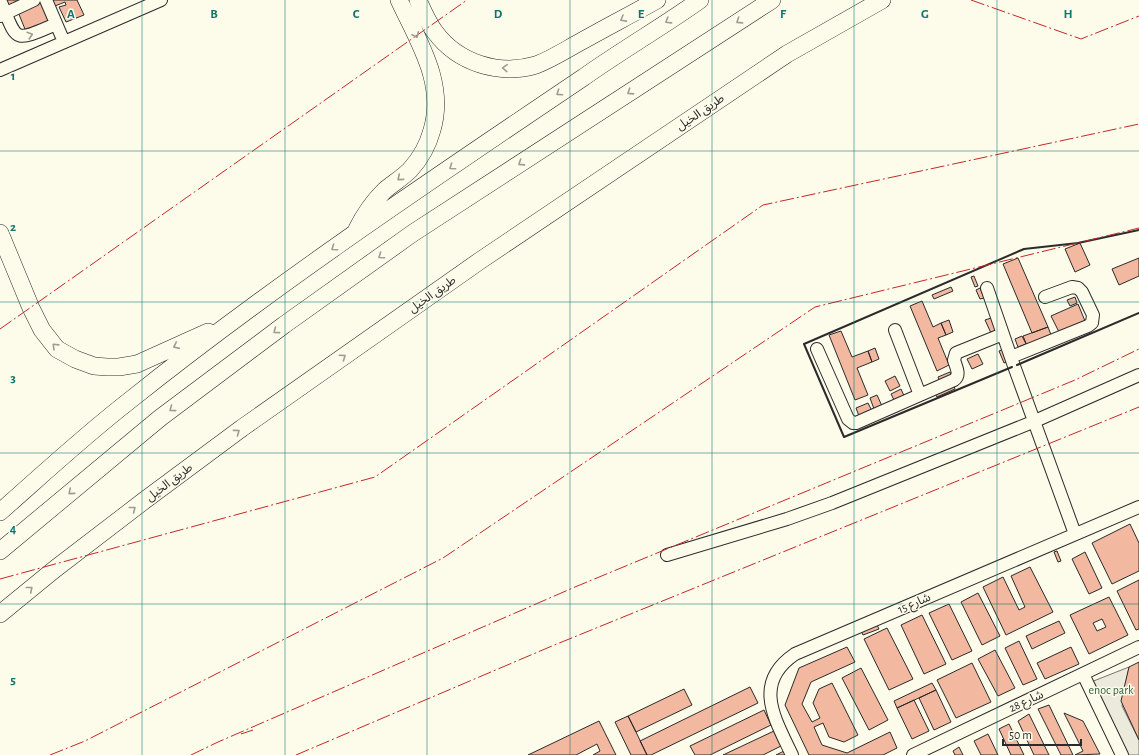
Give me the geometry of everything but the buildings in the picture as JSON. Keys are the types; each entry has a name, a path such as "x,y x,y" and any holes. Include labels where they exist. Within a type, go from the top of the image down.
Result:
{"highway":[{"path":"354,234 375,200 410,170 421,155 431,136 434,124 436,101 434,79 399,0"},
{"path":"418,0 428,22 435,32 442,41 456,52 471,61 482,65 493,68 514,69 536,65 546,61 657,0"},
{"path":"0,512 128,401 237,318 354,234 584,76 700,0"},
{"path":"0,551 160,418 284,324 413,233 772,0"},
{"name":"طريق الخيل","path":"0,614 55,569 230,437 481,260 781,58 882,0"},
{"path":"0,233 31,308 42,330 57,349 84,363 107,367 137,364 237,318"}],"street":[{"path":"0,0 3,14 14,33 21,37 29,36 56,24"},
{"path":"3,14 34,0"},
{"path":"46,0 64,42"},
{"path":"1,69 161,0"},
{"path":"1011,357 1088,326 1092,322 1093,315 1082,292 1078,288 1072,287 1045,297"},
{"path":"987,288 1075,534"},
{"path":"895,330 920,395"},
{"path":"817,349 847,417 853,423 859,422 956,379 958,373 954,360 956,353 1003,334"},
{"path":"667,555 810,512 1035,421 1139,374"},
{"name":"شارع 15","path":"792,755 773,714 770,699 772,684 775,676 778,670 789,658 795,654 1139,507"},
{"name":"شارع 28","path":"913,755 1139,647"},
{"path":"1083,674 1122,755"}],"green space":[{"name":"enoc park","path":"1129,667 1122,706 1139,740 1139,755 1128,755 1091,682"}],"wall":[{"path":"1012,367 844,437 804,344 1024,249 1078,243 1139,230"},
{"path":"1017,365 1139,313"}],"power":[{"path":"0,329 467,0"},
{"path":"971,0 1081,39 1139,16"},
{"path":"0,579 375,477 763,205 1139,124"},
{"path":"50,755 85,741 443,558 815,307 1139,228"},
{"path":"191,755 575,587 1075,380 1139,349"},
{"path":"296,755 552,646 1139,407"},
{"path":"241,734 253,730"}]}
